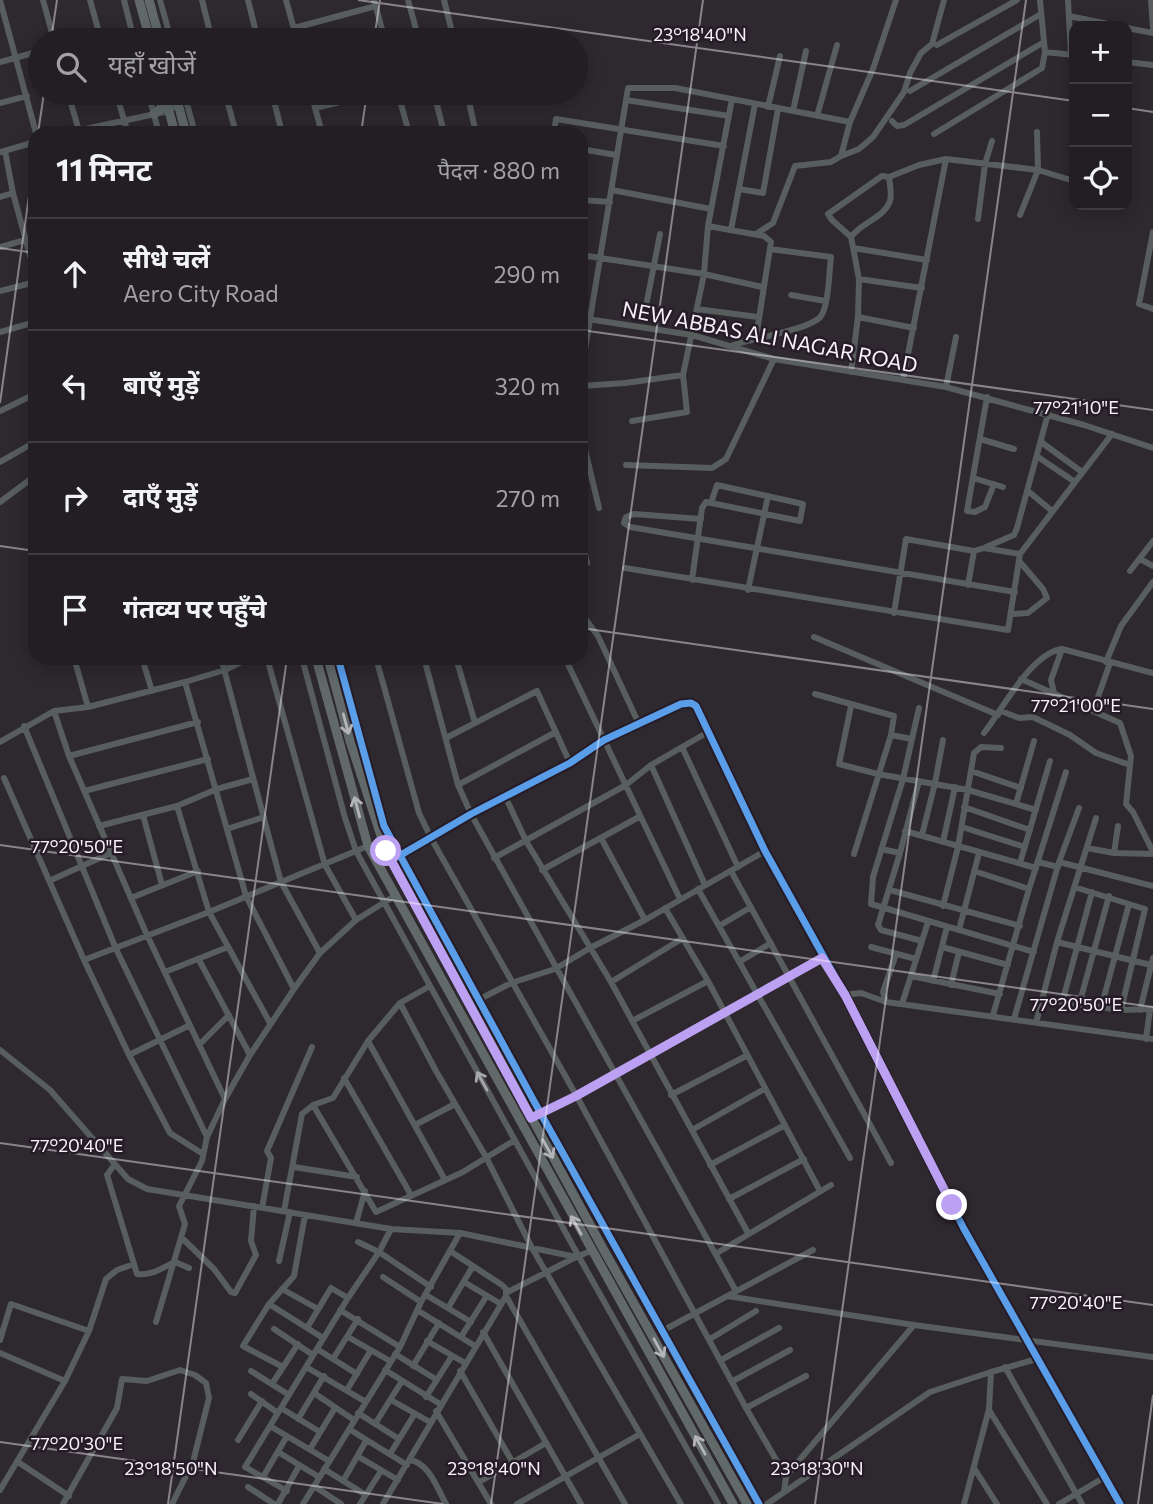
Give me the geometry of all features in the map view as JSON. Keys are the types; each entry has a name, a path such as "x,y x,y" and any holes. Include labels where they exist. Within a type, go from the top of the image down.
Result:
{"street":[{"path":"0,0 3,20 17,57 28,100"},
{"path":"43,0 51,28"},
{"path":"90,0 98,28"},
{"path":"124,0 131,28"},
{"path":"139,0 147,28"},
{"path":"149,0 157,28"},
{"path":"160,0 168,28"},
{"path":"202,0 209,28"},
{"path":"248,0 255,28"},
{"path":"286,0 294,28 375,3 382,28"},
{"path":"408,0 416,28"},
{"path":"444,0 451,28"},
{"path":"841,156 850,122 873,69 895,0"},
{"path":"756,234 773,223 795,166 824,163 859,149 873,137 904,92 921,53 932,44 944,0"},
{"path":"937,46 1017,0"},
{"path":"934,134 1039,72 1044,64 1045,52 1040,0"},
{"path":"1068,0 1069,21"},
{"path":"1132,29 1153,31 1151,0"},
{"path":"910,91 1041,14"},
{"path":"1069,16 1094,21"},
{"path":"892,121 897,126 904,125 1044,42"},
{"path":"817,116 837,45"},
{"path":"793,111 806,51"},
{"path":"1045,52 1069,55"},
{"path":"0,62 28,54"},
{"path":"768,107 780,56"},
{"path":"1132,63 1153,65"},
{"path":"588,325 602,258 628,88 675,88 850,122"},
{"path":"0,103 27,96"},
{"path":"632,421 687,412 683,375 704,274 708,226 732,99"},
{"path":"626,100 729,116"},
{"path":"731,230 755,104"},
{"path":"29,105 34,126"},
{"path":"71,105 78,126"},
{"path":"119,105 126,126"},
{"path":"151,105 157,126"},
{"path":"102,126 154,114 174,105"},
{"path":"182,105 185,126"},
{"path":"183,105 192,126"},
{"path":"228,105 234,126"},
{"path":"275,105 280,126"},
{"path":"314,105 320,126"},
{"path":"315,108 328,105"},
{"path":"401,105 407,126"},
{"path":"437,105 442,126"},
{"path":"470,105 474,126"},
{"path":"168,107 173,126"},
{"path":"739,190 764,193 778,108"},
{"path":"555,126 556,119 724,146"},
{"path":"1020,215 1038,170 1037,132"},
{"path":"978,219 985,164 992,141"},
{"path":"28,144 2,151 28,250"},
{"path":"588,150 617,155"},
{"path":"851,372 858,317 859,279 851,237 828,214 881,176 889,177 919,165 946,159 1038,170 1069,179"},
{"path":"903,380 946,159"},
{"path":"851,237 883,211 891,200 889,177"},
{"path":"612,190 711,209"},
{"path":"0,197 13,194"},
{"path":"588,200 610,202"},
{"path":"708,226 768,237 771,242 756,338"},
{"path":"647,301 660,234"},
{"path":"1153,234 1139,303 1153,309"},
{"path":"0,247 25,240"},
{"path":"853,248 927,260"},
{"path":"732,345 809,326 821,316 831,257 770,249"},
{"path":"588,256 704,274 762,287"},
{"path":"859,279 922,288"},
{"path":"0,291 28,284"},
{"path":"791,295 825,301"},
{"path":"697,309 758,317"},
{"path":"858,317 914,328"},
{"name":"NEW ABBAS ALI NAGAR ROAD","path":"589,318 692,335 774,359 946,387 1048,414 1153,448"},
{"path":"0,332 28,324"},
{"path":"946,387 956,337"},
{"path":"626,465 712,468 726,459 774,359"},
{"path":"588,386 683,375"},
{"path":"0,411 28,397"},
{"path":"987,397 967,511 975,512 985,507 994,484"},
{"path":"894,613 905,539 974,551 1014,535 1048,414"},
{"path":"625,568 1008,630 1020,558 1052,511 1112,434"},
{"path":"980,439 1014,449"},
{"path":"1041,442 1082,472"},
{"path":"0,462 28,446"},
{"path":"1038,457 1075,482"},
{"path":"588,461 599,508"},
{"path":"588,472 592,471"},
{"path":"973,478 1003,487"},
{"path":"0,502 28,481"},
{"path":"692,580 703,506 706,502 800,521 803,504 716,485 711,503"},
{"path":"1028,491 1052,511"},
{"path":"748,590 768,496"},
{"path":"701,519 630,514 624,521 625,525 630,527 1015,592"},
{"path":"1130,571 1153,541"},
{"path":"984,548 1020,558 1047,598 1028,613 1012,614"},
{"path":"968,585 974,551"},
{"path":"1140,559 1153,566"},
{"path":"1093,711 1121,626 1153,582"},
{"path":"588,622 598,636 639,724"},
{"path":"814,637 999,713 1018,718 1033,717 1070,735 1096,753 1130,765"},
{"path":"1054,693 1051,680 1062,649"},
{"path":"984,733 1021,679 1052,651 1062,649 1153,673"},
{"path":"76,665 88,707"},
{"path":"144,665 152,691"},
{"path":"223,665 281,882 320,953"},
{"path":"0,742 54,711 88,707 152,691 235,665"},
{"path":"269,665 325,865 356,920"},
{"path":"304,665 356,851 577,1257 719,1504"},
{"path":"318,665 368,846 733,1504"},
{"path":"330,665 350,741 386,851 474,1002"},
{"path":"340,665 384,826 474,1002 747,1504"},
{"path":"378,665 419,813 431,838 786,1477"},
{"path":"426,665 458,785 471,814 736,1291"},
{"path":"458,665 475,723"},
{"path":"568,665 680,899"},
{"path":"1021,679 1119,723 1131,756 1126,801 1153,853 1114,853 1087,848"},
{"path":"185,682 246,896 293,989"},
{"path":"446,737 537,691 570,763"},
{"path":"815,694 894,716 891,735 854,853"},
{"path":"399,856 471,814 570,763 604,740 681,704 691,703 696,706 765,851 822,958 845,995 964,1229 1120,1504"},
{"path":"851,706 839,764 902,779 968,790 1036,810"},
{"path":"919,708 902,779 873,877 871,904 1034,952"},
{"path":"54,711 69,756 99,826 225,1100"},
{"path":"69,756 198,722"},
{"path":"24,726 116,949 207,1137"},
{"path":"458,785 556,732"},
{"path":"494,858 626,785 651,765 708,732"},
{"path":"891,735 912,739"},
{"path":"922,835 936,783 943,740"},
{"path":"1016,804 1034,741"},
{"path":"682,747 751,907 891,1163"},
{"path":"943,906 962,827 972,757 977,749 1001,748"},
{"path":"84,791 208,759"},
{"path":"1020,863 1050,761"},
{"path":"651,765 705,885"},
{"path":"971,771 1021,788"},
{"path":"993,1015 1066,772"},
{"path":"4,778 84,960 170,1133 204,1154"},
{"path":"99,826 177,806 217,789 253,779"},
{"path":"919,781 878,928 922,941"},
{"path":"943,842 955,787"},
{"path":"505,796 542,870 611,982 748,1233"},
{"path":"177,806 209,912 270,1023"},
{"path":"964,807 1030,830"},
{"path":"1014,1019 1058,864 1079,808"},
{"path":"143,816 162,886"},
{"path":"227,830 264,817"},
{"path":"542,870 639,817"},
{"path":"1036,1023 1057,942 1096,818"},
{"path":"1114,853 1118,826"},
{"path":"962,827 1025,846"},
{"path":"905,831 1020,863 1058,864 1153,886"},
{"path":"601,838 645,920"},
{"path":"84,960 368,846"},
{"path":"881,849 901,853"},
{"path":"458,1009 511,983 555,969 765,851"},
{"path":"51,880 111,853"},
{"path":"959,930 979,853"},
{"path":"131,898 198,871"},
{"path":"974,871 1029,888"},
{"path":"1074,887 1145,909 1121,1010"},
{"path":"698,889 850,1158"},
{"path":"890,890 1020,926"},
{"path":"1062,1003 1092,892"},
{"path":"156,1322 185,1224 179,1206 204,1154 207,1137 250,1055 320,953 356,920 396,895"},
{"path":"1079,1005 1109,896"},
{"path":"1101,1008 1129,904"},
{"path":"719,926 751,907"},
{"path":"665,908 708,981 820,1191"},
{"path":"902,1004 928,922"},
{"path":"933,981 947,927"},
{"path":"611,982 683,938"},
{"path":"1057,942 1133,960 1152,961 1140,1010"},
{"path":"739,962 771,943"},
{"path":"165,972 228,947"},
{"path":"871,947 916,959"},
{"path":"942,947 1008,965"},
{"path":"951,985 959,952"},
{"path":"886,1002 883,992 896,954"},
{"path":"536,1116 822,958"},
{"path":"199,960 250,1055"},
{"path":"911,976 1000,994"},
{"path":"632,1021 708,981"},
{"path":"279,1261 302,1114 313,1105 333,1098 368,1041 400,1003 430,986"},
{"path":"845,995 861,993 886,1002 1150,1039 1152,1009 1121,1010 1041,999"},
{"path":"400,1003 486,1157 532,1248 681,1504"},
{"path":"199,1045 229,1015"},
{"path":"129,1055 190,1025"},
{"path":"368,1041 445,1180"},
{"path":"262,1208 271,1158 267,1151 312,1047"},
{"path":"0,1050 50,1090 128,1179 147,1189 391,1228 460,1233 577,1257"},
{"path":"671,1095 746,1056"},
{"path":"344,1078 411,1195"},
{"path":"692,1130 764,1089"},
{"path":"415,1125 455,1104"},
{"path":"313,1105 376,1212 445,1180 514,1140"},
{"path":"536,1116 760,1504"},
{"path":"710,1166 785,1125"},
{"path":"729,1199 804,1159"},
{"path":"116,1164 107,1175 137,1274 150,1274 175,1262 189,1268"},
{"path":"294,1167 357,1177"},
{"path":"717,1253 831,1185"},
{"path":"356,1223 365,1190"},
{"path":"182,1238 235,1293 256,1255 251,1241 254,1206"},
{"path":"283,1367 243,1346 269,1304 294,1276 305,1215"},
{"path":"287,1491 245,1467 340,1310 379,1252 391,1228"},
{"path":"303,1504 400,1347 417,1310 460,1233"},
{"path":"358,1242 379,1252 431,1287"},
{"path":"662,1331 813,1250"},
{"path":"450,1251 502,1285 625,1504"},
{"path":"383,1504 506,1294 591,1251"},
{"path":"0,1490 65,1381 89,1331 106,1279 114,1272 134,1264"},
{"path":"448,1308 473,1266"},
{"path":"383,1277 471,1322"},
{"path":"464,1282 501,1304"},
{"path":"307,1328 331,1288 348,1298"},
{"path":"282,1289 318,1309"},
{"path":"727,1296 914,1325 1153,1357"},
{"path":"461,1337 486,1297"},
{"path":"0,1340 11,1304 89,1331"},
{"path":"269,1304 323,1338"},
{"path":"340,1310 400,1347"},
{"path":"417,1310 475,1346"},
{"path":"710,1339 756,1311"},
{"path":"333,1359 358,1319"},
{"path":"413,1366 439,1323"},
{"path":"784,1492 786,1477 914,1325"},
{"path":"721,1360 779,1328"},
{"path":"274,1329 357,1374"},
{"path":"483,1332 581,1504"},
{"path":"348,1336 390,1362"},
{"path":"427,1341 465,1363"},
{"path":"272,1384 298,1344"},
{"path":"347,1390 371,1350"},
{"path":"733,1381 790,1350"},
{"path":"0,1353 65,1381"},
{"path":"395,1354 437,1380"},
{"path":"426,1396 452,1356"},
{"path":"767,1504 930,1392 1037,1359"},
{"path":"306,1367 366,1402"},
{"path":"1005,1367 1082,1504"},
{"path":"63,1504 117,1408 122,1379 147,1381 180,1370 195,1374 206,1383 209,1398 193,1462 172,1504"},
{"path":"385,1370 426,1396 438,1408 491,1504"},
{"path":"251,1371 289,1395"},
{"path":"460,1371 513,1463"},
{"path":"964,1504 989,1409 990,1372"},
{"path":"298,1419 324,1376"},
{"path":"746,1408 806,1376"},
{"path":"376,1424 402,1381"},
{"path":"314,1393 335,1408 376,1424 400,1438"},
{"path":"251,1394 320,1432"},
{"path":"391,1399 430,1422"},
{"path":"238,1440 262,1401"},
{"path":"310,1449 335,1408"},
{"path":"989,1409 1047,1504"},
{"path":"390,1454 414,1415"},
{"path":"270,1426 329,1461"},
{"path":"349,1429 408,1463 417,1461 425,1466 446,1504"},
{"path":"517,1504 640,1434"},
{"path":"263,1477 287,1436"},
{"path":"343,1481 366,1441"},
{"path":"479,1482 547,1443"},
{"path":"278,1452 319,1477"},
{"path":"359,1457 398,1480"},
{"path":"18,1462 69,1496"},
{"path":"248,1487 272,1503 287,1491 299,1466"},
{"path":"974,1468 998,1504"},
{"path":"324,1469 366,1495"},
{"path":"360,1504 381,1471"},
{"path":"1059,1504 1105,1477"},
{"path":"314,1486 329,1501 341,1504"}],"cycle path":[{"path":"340,665 384,826 759,1504"},
{"path":"399,856 471,814 570,763 604,740 681,704 691,703 696,706 765,851 845,995 964,1229 1120,1504"}],"route":[{"path":"386,851 531,1118 576,1096 822,958 845,995 952,1205"}]}
